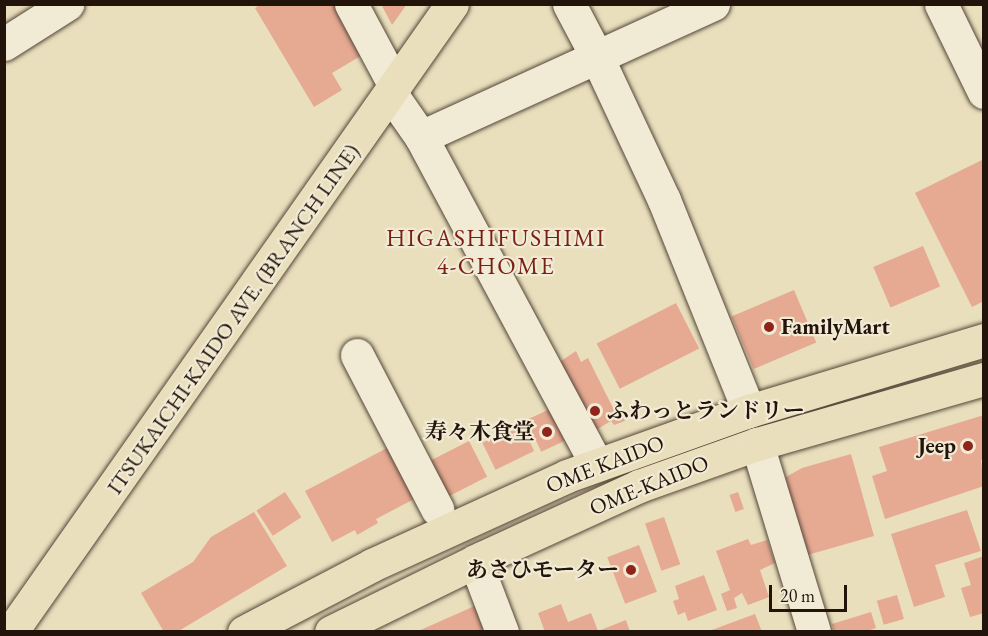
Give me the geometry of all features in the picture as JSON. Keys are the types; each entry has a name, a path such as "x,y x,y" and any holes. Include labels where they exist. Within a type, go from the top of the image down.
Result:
{"main road":[{"name":"ITSUKAICHI-KAIDO AVE. (BRANCH LINE)","path":"11,632 452,4"},
{"name":"OME KAIDO","path":"244,632 372,565 567,476 748,411 984,340"},
{"name":"OME-KAIDO","path":"331,632 474,561 639,486 757,444 984,379"}],"street":[{"path":"4,44 68,4"},
{"path":"351,4 393,90 421,137 597,465"},
{"path":"569,4 597,57 664,200 748,411"},
{"path":"421,137 713,4"},
{"path":"941,4 984,92"},
{"path":"357,355 438,509"},
{"path":"757,444 814,632"},
{"path":"474,561 502,632"}],"building":[{"path":"261,4 335,4 364,54 332,73 342,90 314,107 255,8"},
{"path":"381,4 407,4 392,25"},
{"path":"984,159 984,301 972,307 915,193"},
{"path":"923,246 940,287 890,308 873,267"},
{"path":"794,290 816,342 754,369 731,317"},
{"path":"676,303 699,348 620,389 597,343"},
{"path":"576,351 581,362 588,358 613,408 618,407 625,421 614,425 611,421 591,433 555,365"},
{"path":"550,409 565,441 541,452 526,420"},
{"path":"984,415 984,459 981,460 984,486 885,519 872,476 887,471 879,447"},
{"path":"521,424 534,451 496,470 482,443"},
{"path":"469,441 487,477 444,499 425,463"},
{"path":"389,447 416,498 376,519 378,523 357,535 355,530 332,542 305,491"},
{"path":"851,454 874,536 804,556 788,500 786,477 802,468"},
{"path":"285,492 301,517 273,536 256,511"},
{"path":"738,492 744,509 735,512 729,495"},
{"path":"967,510 981,551 935,565 945,597 914,607 891,534"},
{"path":"254,512 287,566 177,632 164,632 141,593 193,562 211,537"},
{"path":"664,517 680,564 661,571 645,524"},
{"path":"748,539 751,545 767,540 775,563 760,570 769,597 748,605 742,593 734,598 737,608 727,611 721,594 730,590 716,551"},
{"path":"639,545 657,592 625,604 607,557"},
{"path":"984,556 984,613 970,617 961,588 971,585 964,563"},
{"path":"704,575 717,610 688,621 685,612 678,615 673,601 679,599 675,586"},
{"path":"504,593 520,632 416,632"},
{"path":"897,595 904,619 884,625 877,601"},
{"path":"561,604 568,622 591,613 598,631 626,620 630,632 545,632 538,613"},
{"path":"871,612 876,628 864,632 834,632 832,624"},
{"path":"755,614 762,632 709,632 709,631"}],"place":[{"name":"FamilyMart","path":"769,327"},
{"name":"ふわっとランドリー","path":"595,411"},
{"name":"寿々木食堂","path":"547,432"},
{"name":"Jeep","path":"968,446"},
{"name":"あさひモーター","path":"631,570"}],"district":[{"name":"HIGASHIFUSHIMI 4-CHOME","path":"496,252"}]}
